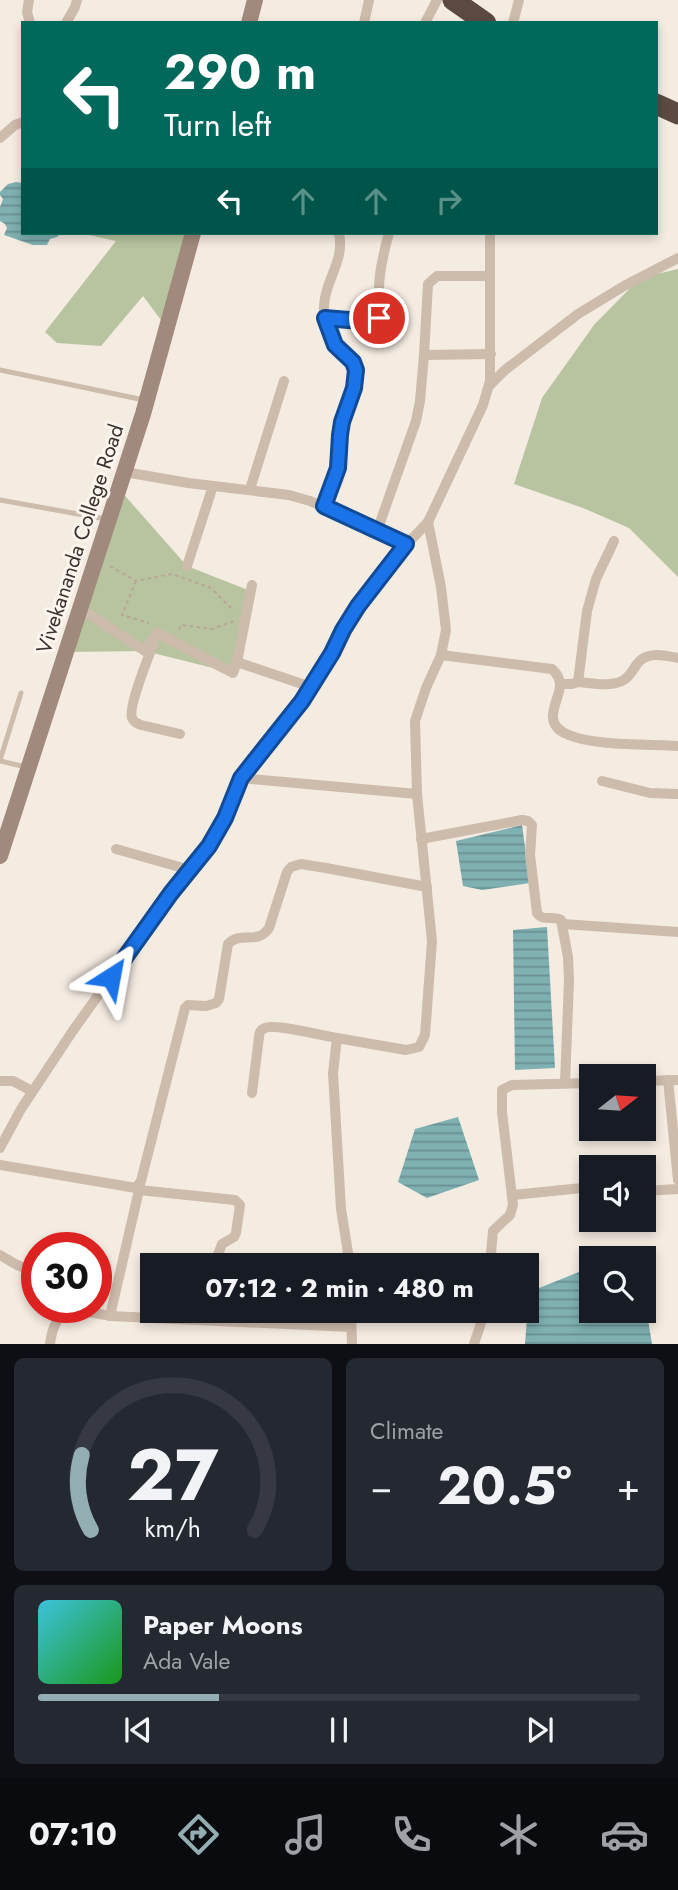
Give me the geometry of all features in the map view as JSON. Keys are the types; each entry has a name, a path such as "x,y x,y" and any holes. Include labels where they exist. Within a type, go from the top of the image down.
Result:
{"highway":[{"path":"453,0 483,21"}],"street":[{"path":"28,21 29,0"},
{"path":"67,21 77,0"},
{"path":"250,21 255,0"},
{"path":"364,21 369,0"},
{"path":"426,21 437,0"},
{"path":"514,21 519,0"},
{"path":"0,138 21,123"},
{"name":"Vivekananda College Road","path":"0,856 125,472 192,235"},
{"path":"324,506 338,468 342,422 354,388 356,370 353,362 335,345 325,318 327,290 340,252 338,235"},
{"path":"325,318 372,322 379,318 380,275 388,235"},
{"path":"0,1148 32,1091 136,941 216,834 241,778 311,687 358,606 406,544 428,522 484,405 489,386 490,235"},
{"path":"489,386 505,370 578,314 678,258"},
{"path":"377,531 416,421 420,401 428,284 437,276 490,276"},
{"path":"424,355 491,354"},
{"path":"250,489 284,381"},
{"path":"125,472 289,495 324,506 406,544"},
{"path":"187,566 213,486"},
{"path":"252,1093 259,1037 264,1028 277,1027 407,1050 419,1046 425,1035 432,941 417,794 415,721 441,656 446,630 441,587 428,522"},
{"path":"578,682 587,611 596,579 614,541"},
{"path":"156,629 233,673 252,585"},
{"path":"81,609 145,652 156,629"},
{"path":"156,629 136,694 132,718 135,723 180,734"},
{"path":"560,684 620,682 630,676 643,658 662,655 678,658"},
{"path":"441,656 551,669 557,674 560,684 553,715 554,723 569,736 678,746"},
{"path":"237,662 311,687"},
{"path":"241,778 417,794"},
{"path":"602,781 650,793 678,794"},
{"path":"421,839 522,820 532,825 530,855 537,913 544,918 561,920 568,957 565,1083"},
{"path":"116,849 190,870"},
{"path":"112,1307 185,1008 188,1005 206,1006 219,999 228,944 238,937 258,938 265,934 287,872 291,867 301,864 427,887"},
{"path":"563,924 678,932"},
{"path":"337,1038 333,1073 341,1209 348,1253"},
{"path":"673,1080 678,1180"},
{"path":"0,1081 13,1081 32,1091"},
{"path":"491,1253 493,1231 510,1214 513,1205 502,1090 512,1085 579,1083"},
{"path":"0,1165 131,1189 140,1186 235,1200 240,1210 236,1233 222,1244 219,1253"},
{"path":"513,1195 579,1188"},
{"path":"656,1190 678,1189"},
{"path":"0,1255 21,1267"},
{"path":"112,1316 140,1316"},
{"path":"50,1344 55,1323"},
{"path":"298,1323 351,1327"},
{"path":"351,1323 352,1344"},
{"path":"474,1344 481,1323"}],"lane":[{"path":"0,370 146,401"},
{"path":"0,500 110,520"},
{"path":"21,693 0,761 29,768"}],"path":[{"path":"97,558 136,582 172,574 211,588 234,611"},
{"path":"136,582 122,615 156,629"},
{"path":"177,643 181,625 212,629 242,619"}],"green space":[{"path":"89,235 190,235 167,328 143,296 101,346 57,343 45,332 116,241"},
{"path":"678,269 678,577 629,528 583,508 514,484 542,398 594,325 640,278"},
{"path":"119,489 187,566 248,590 233,673 145,651 65,652"}],"water":[{"path":"21,183 21,235 59,235 50,239 47,245 33,245 4,235 7,228 0,221 3,199 0,192 8,184"},
{"path":"522,825 530,883 482,890 463,886 456,841"},
{"path":"547,927 555,1068 515,1070 513,930"},
{"path":"458,1117 479,1180 427,1198 398,1182 415,1129"},
{"path":"579,1272 579,1323 649,1323 652,1344 525,1344 527,1323 539,1323 539,1288"}],"route":[{"path":"111,977 171,893 209,846 225,818 241,778 302,701 358,606 406,544 324,506 338,468 342,422 352,398 356,370 353,362 335,345 325,318 372,322 379,318"}]}
